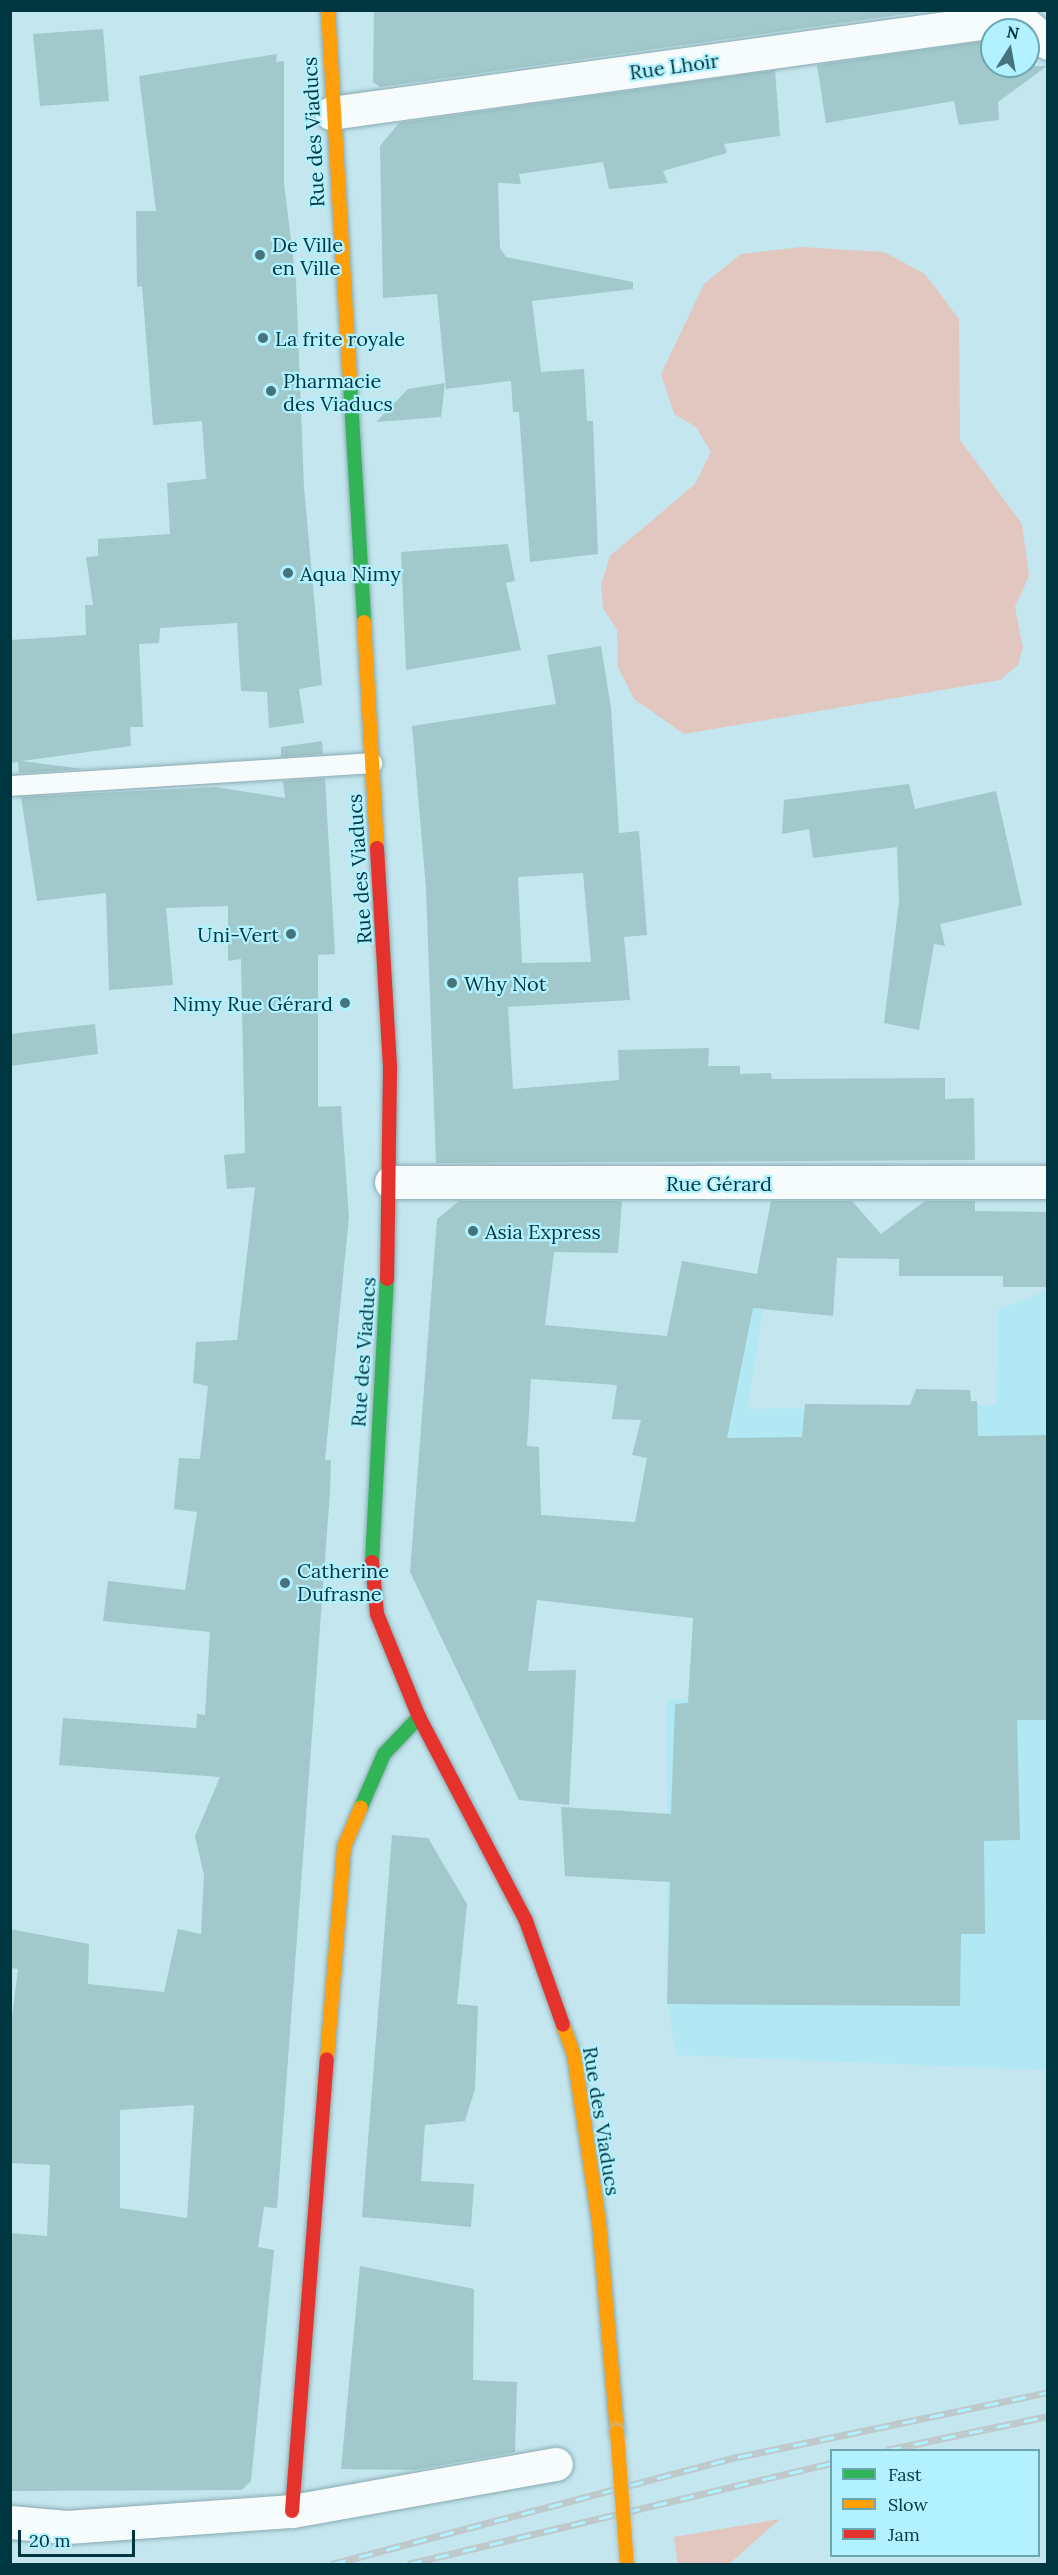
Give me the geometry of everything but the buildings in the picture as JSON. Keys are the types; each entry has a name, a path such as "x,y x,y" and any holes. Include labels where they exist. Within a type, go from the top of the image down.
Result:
{"main road":[{"name":"Rue des Viaducs","path":"328,10 331,113 390,1069 391,1182 371,1575 376,1614 419,1717 526,1921 574,2055 599,2222 627,2565"},
{"path":"292,2511 344,1847 384,1754 419,1717"}],"street":[{"name":"Rue Lhoir","path":"331,113 1013,14"},
{"path":"1013,14 1047,43"},
{"name":"Rue Gérard","path":"391,1182 1047,1182"},
{"path":"10,2522 67,2527 292,2511 556,2464"}],"lane":[{"path":"10,786 372,763"}],"shaded area":[{"path":"801,247 884,252 925,274 959,319 960,440 1022,524 1029,576 1015,607 1023,648 1018,665 1000,680 684,734 634,699 618,667 617,630 603,608 601,585 610,556 695,484 711,452 696,427 674,414 661,374 704,284 741,254"},
{"path":"767,1279 748,1409 996,1405 998,1310 1047,1290 1045,2070 676,2055 667,1999 667,1699 687,1699 699,1590 638,1526"},
{"path":"780,2519 729,2564 678,2564 674,2537"}],"railway":[{"path":"332,2564 738,2457 1048,2392"},
{"path":"892,2449 1048,2416"},
{"path":"408,2564 830,2463"}],"traffic: fast":[{"path":"350,383 364,622"},
{"path":"372,1562 387,1279"},
{"path":"361,1807 384,1754 419,1717"}],"traffic: slow":[{"path":"328,10 350,383"},
{"path":"364,622 377,848"},
{"path":"327,2059 344,1847 361,1807"},
{"path":"563,2025 574,2055 599,2222 617,2432"},
{"path":"617,2432 627,2564"}],"traffic: jam":[{"path":"377,848 390,1069 387,1279"},
{"path":"372,1562 377,1614 419,1717 526,1921 563,2025"},
{"path":"292,2511 327,2059"}],"place":[{"name":"De Ville en Ville","path":"260,255"},
{"name":"La frite royale","path":"263,338"},
{"name":"Pharmacie des Viaducs","path":"271,391"},
{"name":"Aqua Nimy","path":"288,573"},
{"name":"Uni-Vert","path":"291,934"},
{"name":"Why Not","path":"452,983"},
{"name":"Nimy Rue Gérard","path":"345,1003"},
{"name":"Asia Express","path":"473,1231"},
{"name":"Catherine Dufrasne","path":"285,1583"}]}
